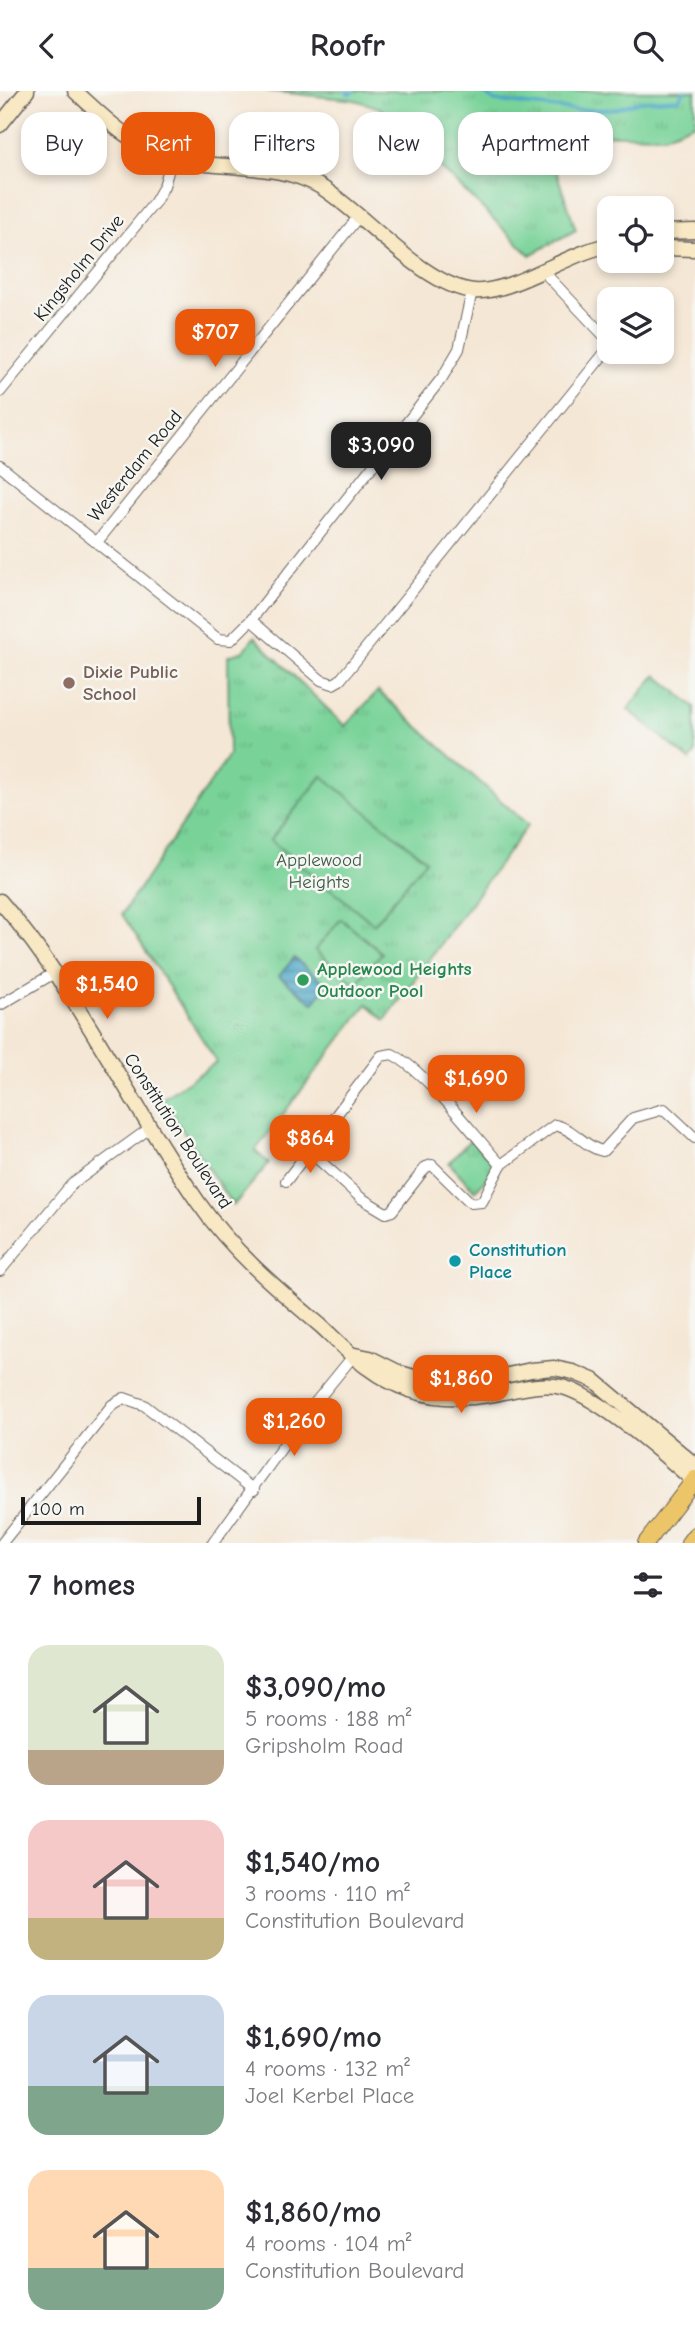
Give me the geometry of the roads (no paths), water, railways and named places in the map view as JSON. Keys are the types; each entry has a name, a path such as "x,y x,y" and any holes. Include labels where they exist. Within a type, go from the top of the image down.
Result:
{"main road":[{"path":"646,1543 695,1477"},
{"path":"689,1543 695,1535"}],"street":[{"path":"0,125 27,91"},
{"path":"75,91 121,130"},
{"path":"215,164 295,176 321,187 428,271 450,284 472,291 490,291 577,253 597,247"},
{"name":"Kingsholm Drive","path":"0,392 155,202 167,175"},
{"name":"Westerdam Road","path":"97,542 359,216"},
{"path":"674,232 695,231"},
{"path":"674,248 695,249"},
{"path":"541,269 597,329"},
{"path":"0,465 218,639 231,640 251,620 442,378 459,349 472,291"},
{"path":"251,620 321,680 333,684 340,680 597,362"},
{"name":"Constitution Boulevard","path":"0,901 56,972 200,1205 240,1255 369,1369 400,1387 440,1398 489,1395 545,1385 579,1393 601,1406 695,1477"},
{"path":"0,1005 56,972"},
{"path":"286,1181 381,1056 391,1054 402,1059 429,1085 501,1165"},
{"path":"309,1151 361,1198 386,1213 392,1211 426,1167 432,1165 471,1203 482,1202 501,1165 555,1125 571,1130 594,1150 603,1151 633,1118 664,1109 695,1138"},
{"path":"0,1271 71,1185 150,1128"},
{"path":"213,1543 254,1490 306,1414 354,1355"},
{"path":"2,1543 112,1405 124,1398 144,1405 254,1490"}],"water":[{"name":"Applewood Heights Outdoor Pool","path":"294,958 327,985 313,1003 279,976"}],"waterway":[{"path":"346,91 349,94 354,91"},
{"path":"481,91 495,101 575,110 615,109 640,101 678,99 685,91"}],"place":[{"name":"Dixie Public School","path":"69,683"},
{"name":"Applewood Heights Outdoor Pool","path":"303,980"},
{"name":"Constitution Place","path":"455,1261"}],"park label":[{"name":"Applewood Heights","path":"319,871"}]}
